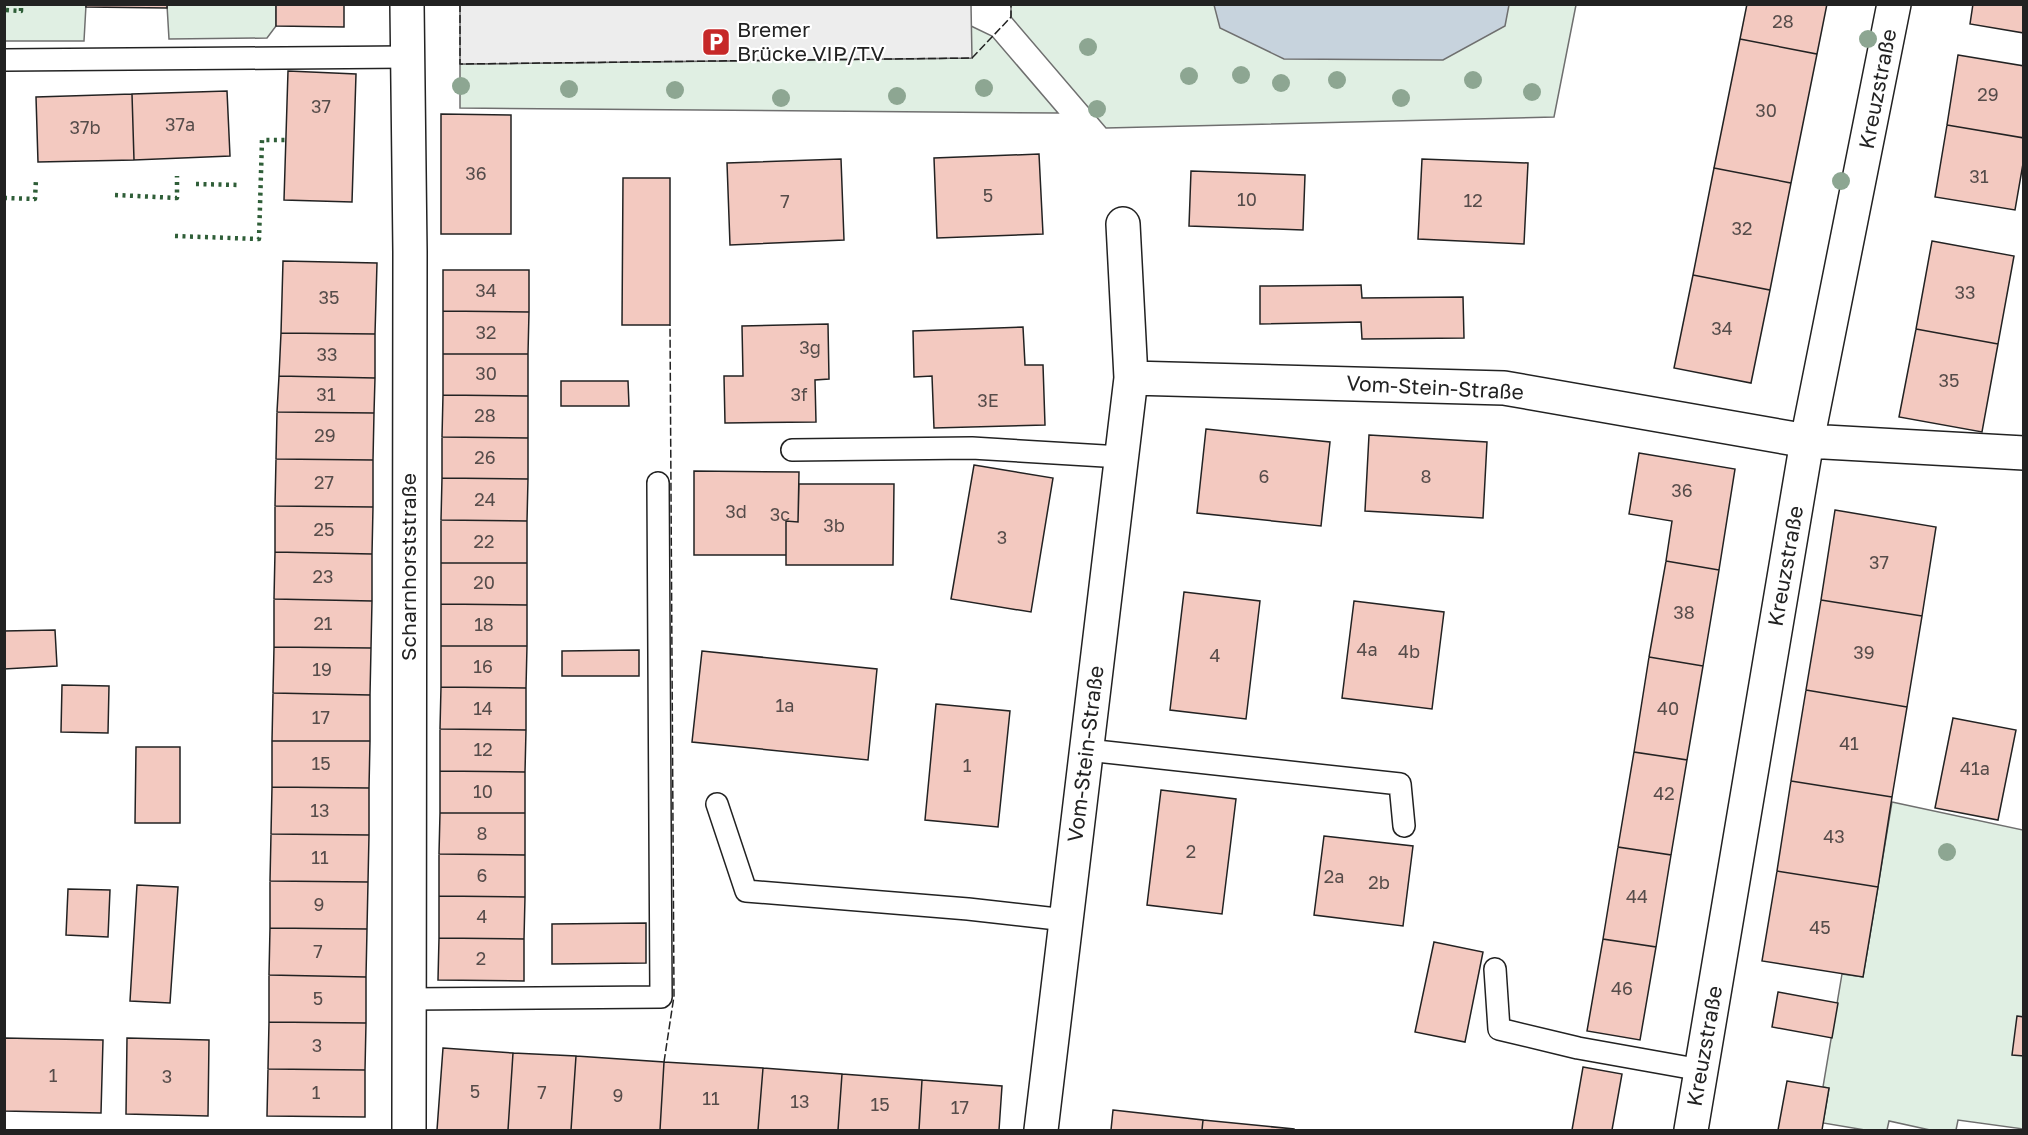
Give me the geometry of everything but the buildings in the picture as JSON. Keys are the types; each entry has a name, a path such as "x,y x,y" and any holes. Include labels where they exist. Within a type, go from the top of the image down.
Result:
{"street":[{"name":"Scharnhorststraße","path":"407,4 410,252 409,1131"},
{"name":"Kreuzstraße","path":"1691,1131 1807,441 1894,4"},
{"name":"Vom-Stein-Straße","path":"1041,1131 1131,378 1123,224"},
{"name":"Vom-Stein-Straße","path":"1131,378 1504,388 1807,441 2024,453"}],"lane":[{"path":"4,60 407,57"},
{"path":"792,450 972,448 1121,458"},
{"path":"408,999 661,997 658,483"},
{"path":"1087,750 1400,784 1404,826"},
{"path":"717,804 746,891 968,909 1066,920"},
{"path":"1494,969 1499,1029 1578,1048 1701,1070"}],"green space":[{"path":"1011,4 1576,5 1554,117 1106,128 1011,17"},
{"path":"4,5 86,5 84,41 5,41"},
{"path":"167,5 276,5 276,26 267,38 169,39"},
{"path":"971,26 992,36 1058,113 460,108 460,64 971,58"},
{"path":"1892,802 2023,830 2023,1129 1958,1120 1956,1130 1930,1130 1889,1121 1887,1130 1865,1130 1823,1123 1829,1088 1823,1087 1842,974 1863,977"}],"shaded area":[{"path":"1214,4 1509,5 1505,26 1443,60 1284,59 1220,28"},
{"name":"Bremer Brücke VIP/TV","path":"460,5 971,5 972,58 460,64"}],"hedge":[{"path":"6,10 21,11 21,4"},
{"path":"175,236 259,239 262,140 286,140"},
{"path":"115,195 177,198 177,176"},
{"path":"4,198 35,199 36,179"},
{"path":"196,184 239,185"}],"fence":[{"path":"460,4 460,64 972,58 1011,17 1011,4"},
{"path":"664,1062 674,996 670,325"}],"place":[{"name":"Bremer Brücke VIP/TV","path":"716,42"}]}
